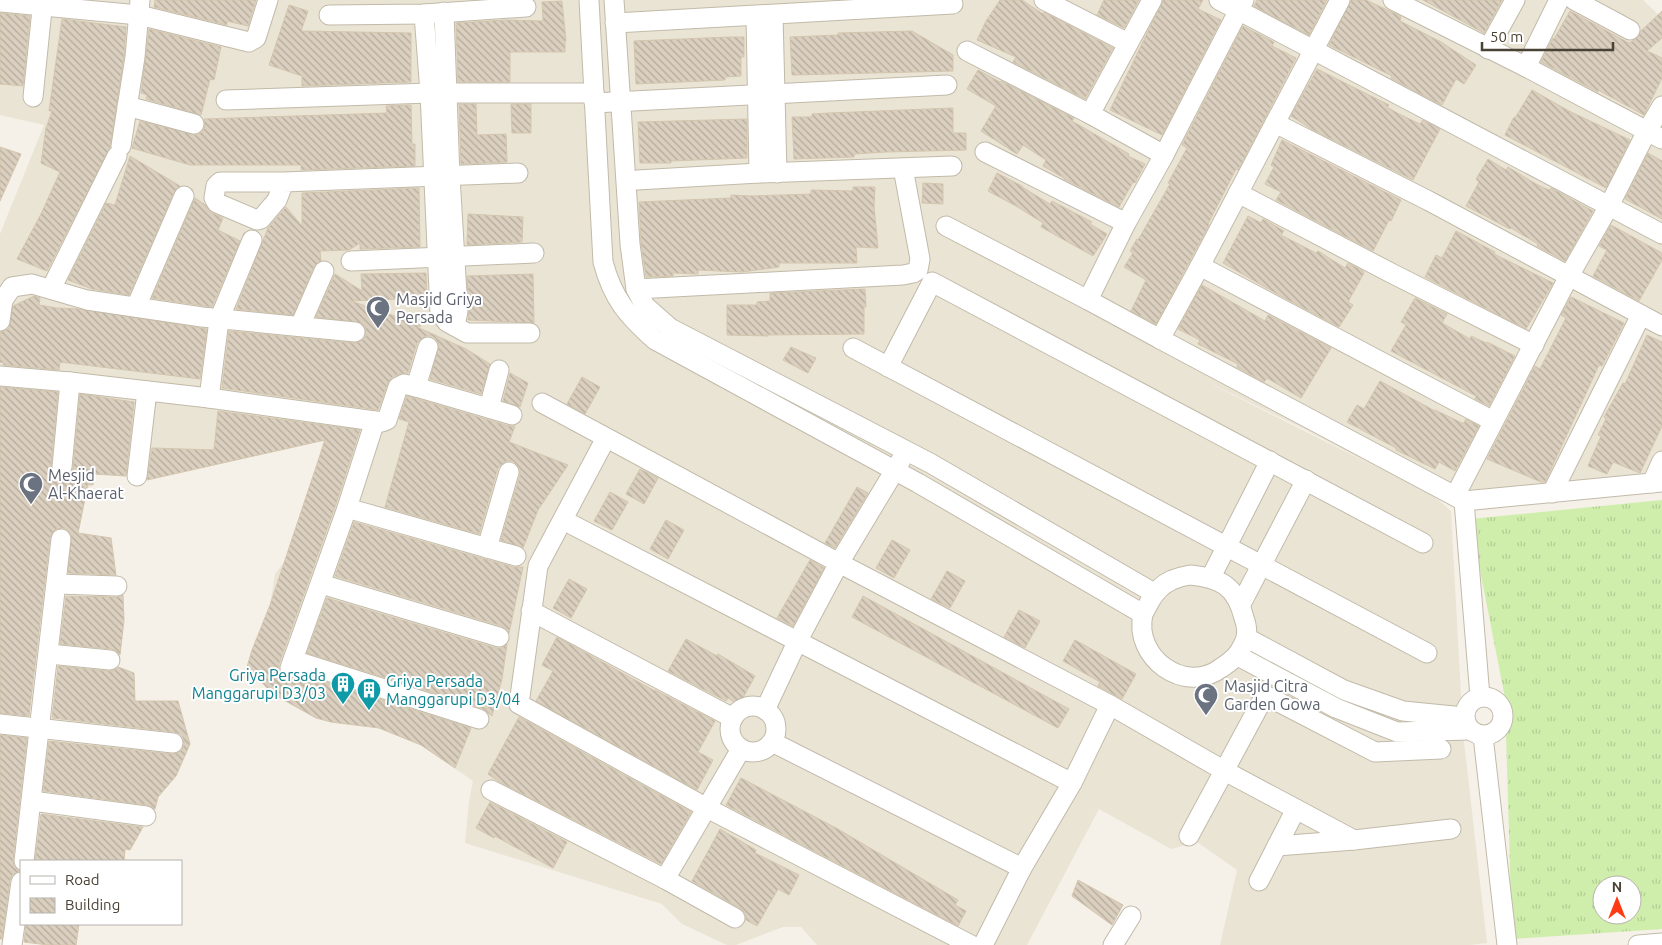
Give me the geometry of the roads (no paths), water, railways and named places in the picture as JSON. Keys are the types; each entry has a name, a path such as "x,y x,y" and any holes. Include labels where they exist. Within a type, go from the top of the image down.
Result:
{"street":[{"path":"0,2 140,7 249,42 256,38 268,0"},
{"path":"589,0 603,262 614,293 623,309 655,340 895,470 1143,614"},
{"path":"614,0 630,244 636,288 645,306 670,328 907,450 1154,593"},
{"path":"1044,0 1128,43"},
{"path":"1090,114 1152,0"},
{"path":"1219,0 1241,5 1314,50 1662,234"},
{"path":"1160,339 1340,0"},
{"path":"1393,0 1655,135"},
{"path":"1488,49 1515,0"},
{"path":"1526,67 1558,0"},
{"path":"1574,0 1630,30"},
{"path":"33,97 43,3"},
{"path":"616,23 954,4"},
{"path":"1088,300 1126,223 1164,155 1241,5"},
{"path":"51,289 119,151 135,57 140,7"},
{"path":"329,15 424,14 526,7"},
{"path":"444,12 438,93 445,256 451,316 467,333 530,333"},
{"path":"424,14 438,93"},
{"path":"765,15 768,173"},
{"path":"966,51 1090,114 1164,155"},
{"path":"226,100 438,93 594,98 621,102 947,85"},
{"path":"127,106 194,124"},
{"path":"1480,697 1459,499 1493,421 1569,276 1609,206 1655,135 1662,106"},
{"path":"1275,123 1429,202 1662,326"},
{"path":"985,152 1126,223"},
{"path":"637,180 952,166"},
{"path":"636,288 913,273 918,270 920,259 902,168"},
{"path":"284,182 518,173"},
{"path":"1238,193 1534,345"},
{"path":"136,307 184,196"},
{"path":"946,226 1459,499 1552,493 1657,483 1662,461"},
{"path":"209,398 219,320 252,240"},
{"path":"351,261 534,253"},
{"path":"1200,266 1493,421"},
{"path":"300,326 324,271"},
{"path":"888,367 932,282 1424,543"},
{"path":"0,321 3,300 12,287 32,284 87,300 219,320 355,332"},
{"path":"1552,493 1641,315"},
{"path":"655,340 670,328"},
{"path":"416,388 428,346"},
{"path":"853,348 1227,545 1427,653"},
{"path":"489,408 499,370"},
{"path":"0,376 209,398 382,422 387,420 398,387 401,384 512,415"},
{"path":"62,467 70,382"},
{"path":"137,476 147,391"},
{"path":"542,402 839,563 1110,705 1223,770 1354,840"},
{"path":"375,421 321,584 291,664 479,719"},
{"path":"606,438 538,566 519,704 706,808 971,945"},
{"path":"765,710 798,640 839,563 907,450"},
{"path":"1211,577 1270,462"},
{"path":"918,483 930,463"},
{"path":"487,548 509,472"},
{"path":"1241,604 1306,480"},
{"path":"347,508 516,556"},
{"path":"562,520 798,640 1072,783"},
{"path":"24,860 61,539"},
{"path":"1190,575 1211,577 1228,587 1241,604 1246,623 1247,638 1238,656 1215,673 1197,678 1178,675 1162,666 1150,653 1143,636 1143,614 1154,593 1170,580 1190,575"},
{"path":"57,584 117,586"},
{"path":"321,584 500,637"},
{"path":"531,611 733,718"},
{"path":"1247,638 1344,690 1402,711 1472,728 1496,732 1503,721 1502,708 1493,698 1480,697 1468,704 1472,728 1507,945"},
{"path":"49,654 110,660"},
{"path":"1238,656 1336,708 1397,732 1472,728"},
{"path":"1336,708 1344,690"},
{"path":"1189,836 1265,695 1375,752 1441,749"},
{"path":"983,945 1022,868 1072,783 1110,705"},
{"path":"751,707 765,710 770,714 776,728 776,735 767,748 760,751 752,752 741,749 730,733 730,725 733,718 737,712 751,707"},
{"path":"0,724 173,743"},
{"path":"772,742 1022,868"},
{"path":"665,879 741,749"},
{"path":"491,790 665,879 735,918"},
{"path":"32,801 146,816"},
{"path":"1259,881 1296,809"},
{"path":"1277,846 1354,840 1451,829"},
{"path":"12,945 20,889"},
{"path":"1113,945 1131,916"},
{"path":"1638,945 1662,943"}],"place":[{"name":"Masjid Griya Persada","path":"378,329"},
{"name":"Mesjid Al-Khaerat","path":"31,505"},
{"name":"Griya Persada Manggarupi D3/03","path":"343,705"},
{"name":"Griya Persada Manggarupi D3/04","path":"369,711"},
{"name":"Masjid Citra Garden Gowa","path":"1206,716"}]}
